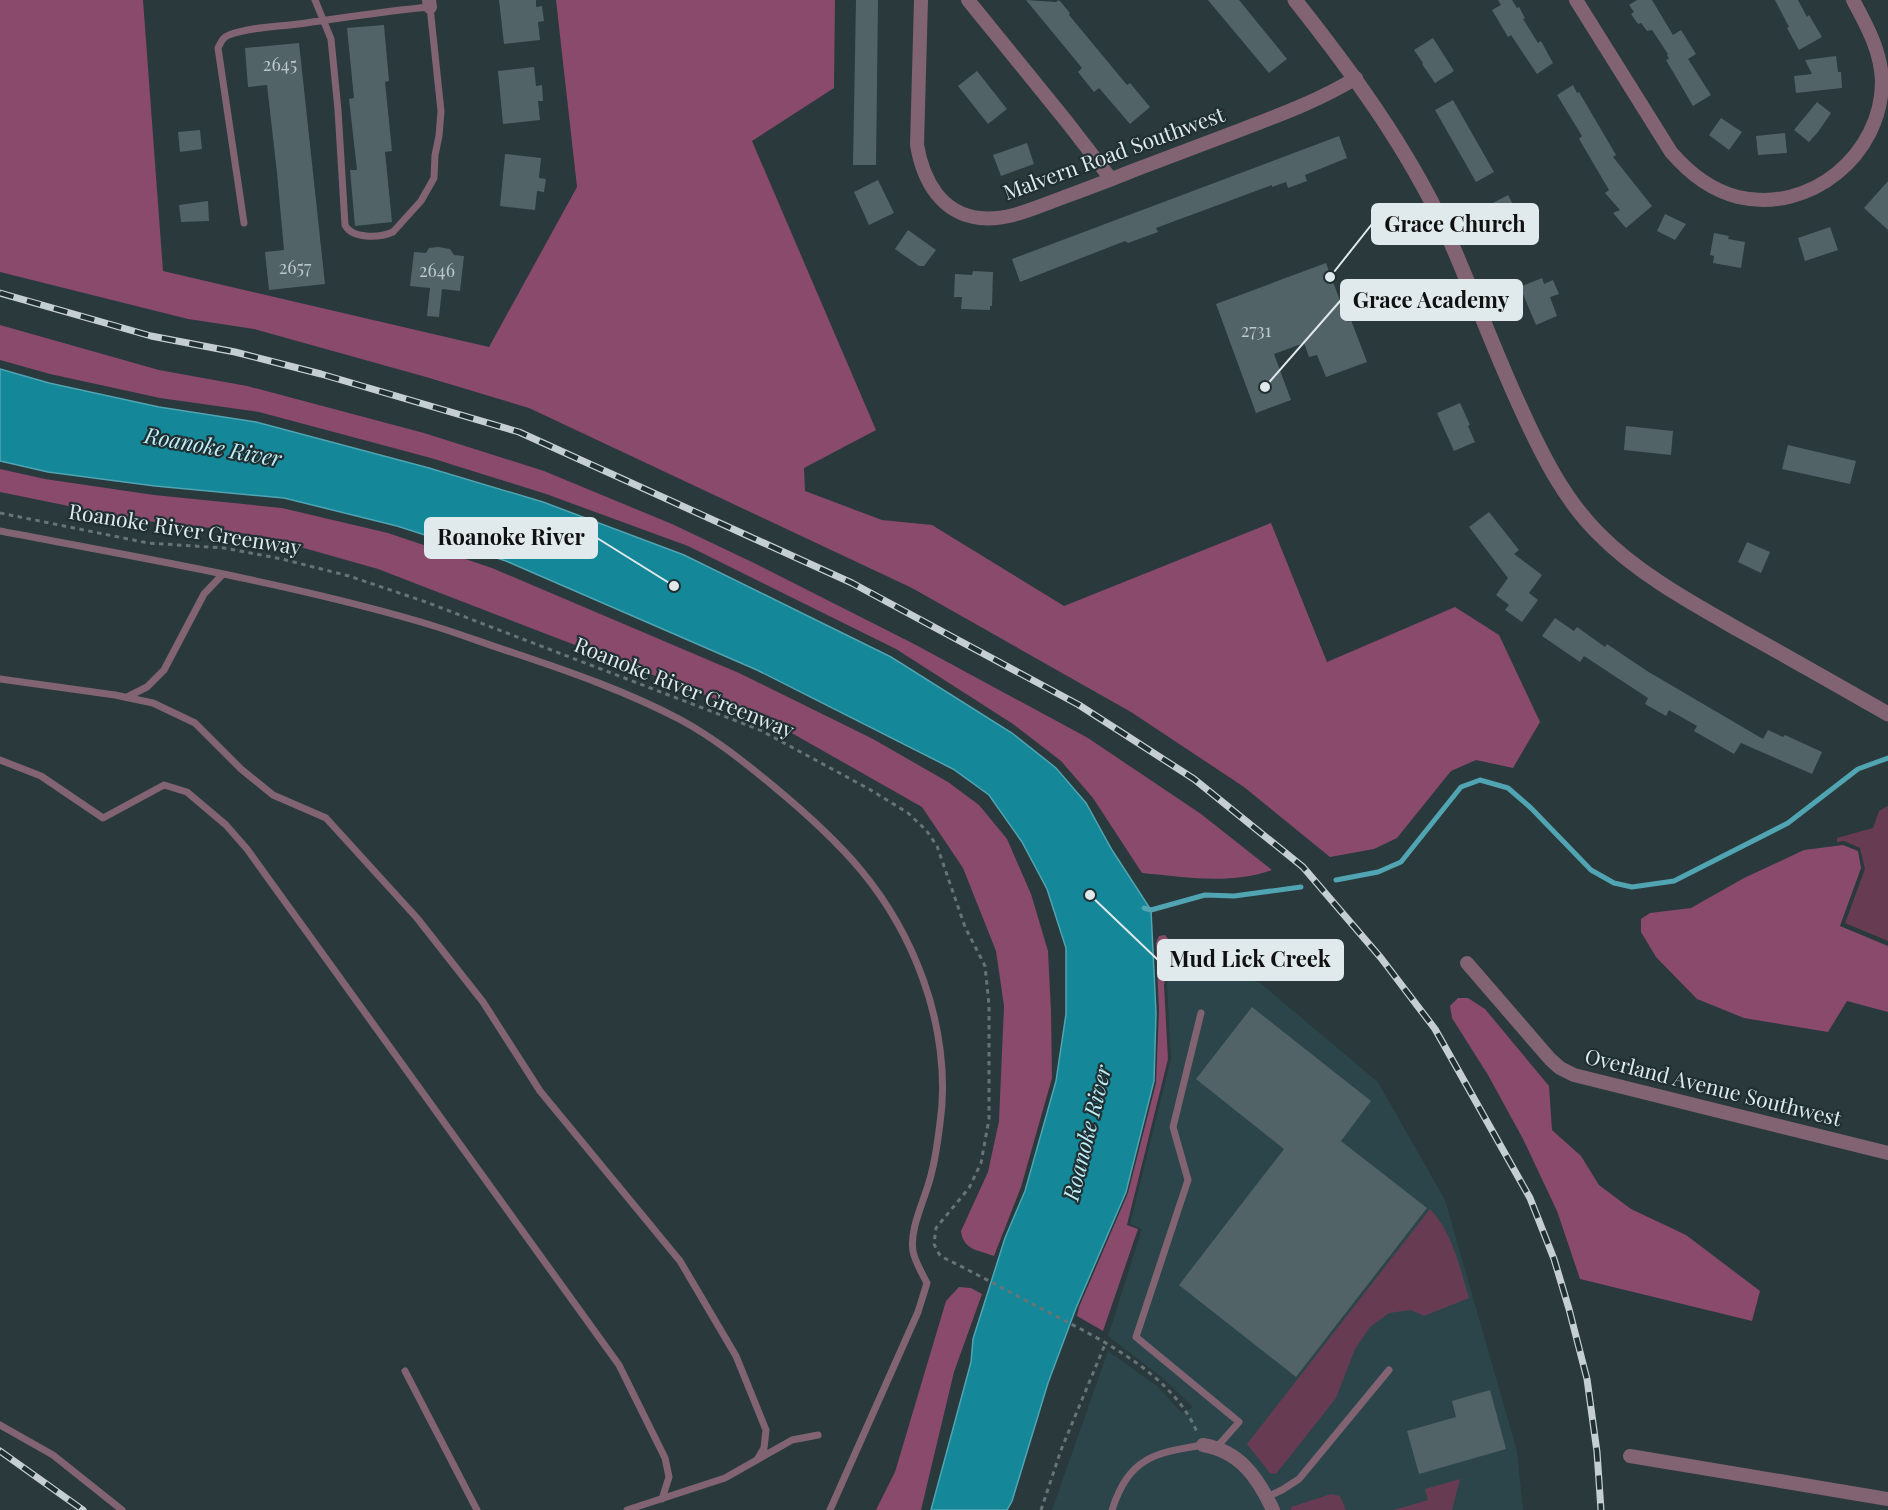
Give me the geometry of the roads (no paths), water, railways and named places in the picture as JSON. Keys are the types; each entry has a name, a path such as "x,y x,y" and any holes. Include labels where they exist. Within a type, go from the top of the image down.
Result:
{"street":[{"name":"Malvern Road Southwest","path":"921,0 918,154 926,179 948,207 979,218 996,219 1014,215 1111,179 1308,104 1356,78"},
{"path":"968,0 1111,179"},
{"path":"1295,0 1356,78 1415,172 1440,219 1535,438 1555,477 1598,534 1626,558 1669,588 1888,714"},
{"path":"1576,0 1671,152 1685,168 1702,181 1721,191 1737,197 1767,200 1788,198 1828,181 1852,159 1870,133 1881,97 1879,59 1875,42 1853,0"},
{"name":"Overland Avenue Southwest","path":"1467,963 1550,1059 1560,1068 1574,1075 1888,1153"},
{"path":"1203,1445 1218,1447 1236,1458 1254,1476 1270,1504"},
{"path":"1630,1456 1888,1499"}],"lane":[{"path":"244,223 218,48 221,40 227,35 247,31 323,20 429,3 441,111 434,178 421,201 393,232 386,235 355,235 348,232 345,225 331,39 323,20 315,0"},
{"path":"0,531 300,590 424,622 592,680 632,696 681,720 718,742 803,810 860,866 894,914 909,943 924,982 939,1046 942,1082 941,1118 932,1172 923,1206 913,1228 913,1252 927,1283 918,1312 830,1510"},
{"path":"127,697 147,687 164,670 204,594 223,574"},
{"path":"0,679 127,697 153,703 195,723 241,769 273,795 326,818 417,918 483,1002 540,1091 680,1261 736,1356 766,1430 764,1448 758,1458"},
{"path":"0,760 41,776 103,818 164,785 187,792 226,825 247,849 619,1365 665,1458 669,1477 662,1499"},
{"path":"1202,1013 1173,1127 1188,1180 1136,1338 1239,1422 1218,1447"},
{"path":"1270,1504 1282,1490 1299,1479 1389,1370"},
{"path":"405,1371 477,1510"},
{"path":"0,1425 53,1455 122,1510"},
{"path":"627,1510 725,1478 792,1440 818,1434"},
{"path":"1112,1510 1125,1478 1143,1461 1169,1450 1203,1445"}],"water":[{"path":"0,369 49,383 159,407 256,422 429,468 543,502 684,555 891,657 1012,733 1056,768 1086,803 1112,850 1151,910 1156,1013 1154,1081 1126,1192 1076,1308 1048,1383 1012,1501 1007,1510 931,1510 971,1362 973,1339 1005,1238 1025,1191 1056,1081 1066,1014 1066,948 1047,889 1022,842 989,795 953,769 757,670 506,561 397,526 284,498 155,486 48,472 0,461"}],"waterway":[{"path":"1336,880 1378,872 1401,862 1461,787 1480,780 1508,788 1531,808 1591,870 1614,883 1632,887 1674,881 1788,823 1858,769 1888,758"},
{"path":"1144,908 1151,910 1205,895 1234,896 1301,887"}],"railway":[{"path":"0,293 151,336 235,352 321,374 519,432 852,583 1079,705 1194,779 1303,867 1381,958 1435,1029 1530,1198 1554,1259 1587,1379 1597,1452 1601,1510"},
{"path":"0,1451 83,1510"}],"place":[{"name":"Grace Church","path":"1330,277"},
{"name":"Grace Academy","path":"1265,387"},
{"name":"Roanoke River","path":"674,586"},
{"name":"Mud Lick Creek","path":"1090,895"}]}
